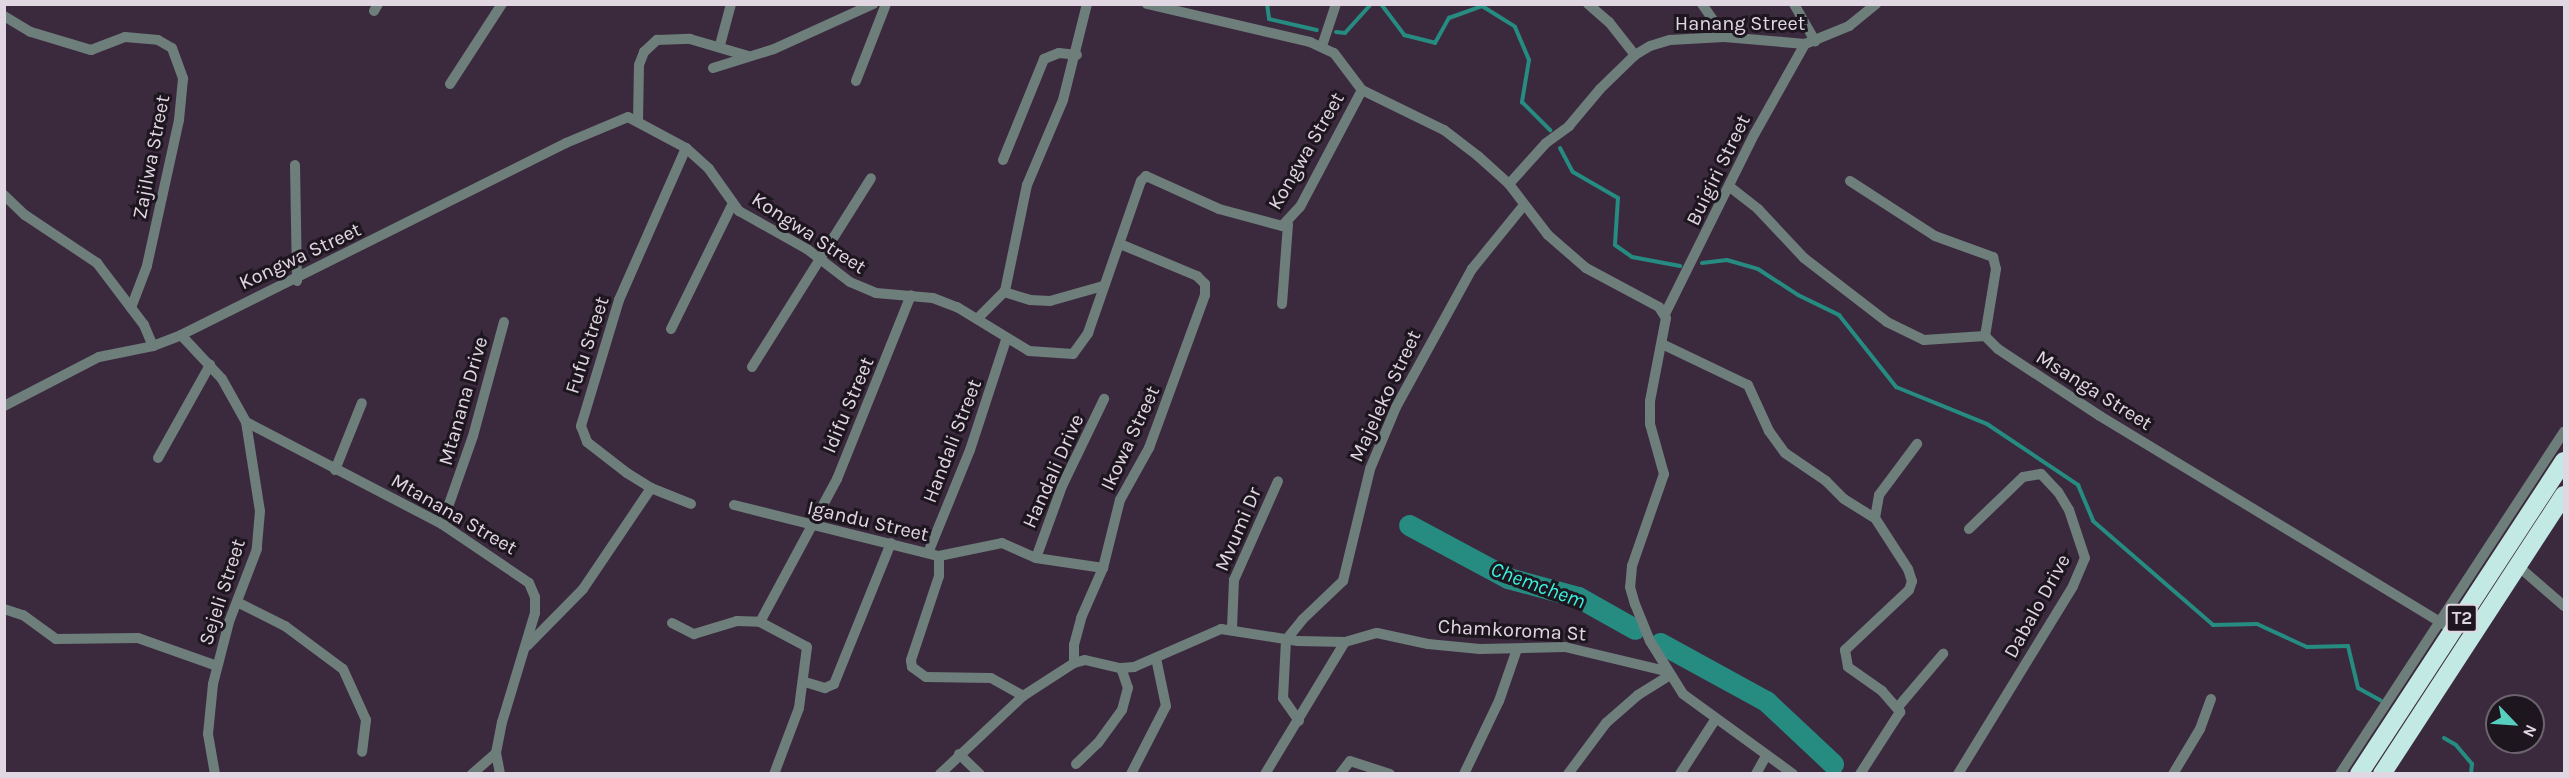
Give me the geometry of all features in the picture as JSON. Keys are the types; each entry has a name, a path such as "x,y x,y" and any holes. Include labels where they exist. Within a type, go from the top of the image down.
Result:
{"highway":[{"name":"T2","path":"2359,774 2446,625 2565,461"},
{"name":"T2","path":"2382,774 2391,765 2565,495"}],"street":[{"path":"450,84 502,4"},
{"path":"720,45 731,4"},
{"path":"713,68 774,49 873,4"},
{"path":"856,81 886,4"},
{"path":"977,319 1005,291 1027,185 1063,100 1077,55 1087,4"},
{"path":"1147,4 1322,46 1342,60 1362,90 1444,130 1509,184 1548,234 1586,268 1656,304 1665,314 1662,344 1650,401 1650,424 1664,474 1630,577 1635,604 1667,674 1683,694 1715,720 1793,774"},
{"path":"1322,46 1336,4"},
{"path":"1702,4 1725,37"},
{"path":"1794,4 1810,42"},
{"name":"Hanang Street","path":"1509,184 1635,55 1670,40 1725,37 1810,42 1849,26 1876,4"},
{"path":"1592,6 1635,55"},
{"name":"Zajilwa Street","path":"4,16 31,32 91,51 125,37 158,40 166,43 175,54 183,79 178,120 154,236 131,308"},
{"path":"638,121 638,74 649,46 657,40 674,38 720,45 748,56"},
{"name":"Buigiri Street","path":"1665,314 1730,187 1810,42"},
{"path":"1004,160 1044,59 1059,53 1077,55"},
{"name":"Kongwa Street","path":"4,406 99,357 153,346 181,335 229,309 297,280 566,143 622,118 638,121 686,148 709,170 733,203 754,221 819,259 862,288 942,300 977,319 1006,340 1029,351 1059,355 1077,353 1088,333 1103,286 1146,176 1240,216 1275,227 1288,224 1362,90"},
{"name":"Fufu Street","path":"686,148 619,300 581,426 587,442 651,488 691,504"},
{"path":"295,165 297,280"},
{"path":"752,367 871,178"},
{"path":"1730,187 1758,208 1804,258 1887,322 1924,340 1985,336 1996,269 1993,258 1935,236 1850,181"},
{"path":"4,195 43,228 97,263 131,308 153,346"},
{"path":"671,329 733,203"},
{"name":"Majeleko Street","path":"1286,640 1302,620 1343,581 1370,469 1396,407 1442,318 1472,269 1524,205"},
{"path":"1282,304 1288,224"},
{"name":"Ikowa Street","path":"1074,663 1074,645 1081,618 1103,568 1125,485 1149,447 1205,296 1205,284 1197,276 1120,244"},
{"path":"1005,291 1030,300 1050,301 1103,286"},
{"name":"Idifu Street","path":"760,622 815,527 882,374 911,295"},
{"name":"Mtanana Drive","path":"442,524 473,436 504,322"},
{"name":"Sejeli Street","path":"181,335 210,365 246,422 260,528 217,666 208,734 215,774"},
{"name":"Msanga Street","path":"1985,336 1998,350 2100,416 2353,572 2446,625"},
{"name":"Handali Street","path":"934,554 1006,340"},
{"path":"1662,344 1744,382 1785,453 1826,481 1844,499 1875,518 1912,581 1904,596 1850,642 1844,658 1852,672 1898,707"},
{"path":"158,458 210,365"},
{"name":"Handali Drive","path":"1036,558 1062,486 1104,399"},
{"path":"335,470 362,404"},
{"name":"Mtanana Street","path":"246,422 442,524 513,569 531,586 535,604 527,646 510,694 496,753 500,774"},
{"path":"2340,774 2446,625 2565,432"},
{"path":"1875,518 1879,495 1917,444"},
{"name":"Dabalo Drive","path":"1958,774 2073,586 2085,558 2069,510 2058,492 2041,474 2023,477 1969,530"},
{"name":"Mvumi Dr","path":"1232,628 1234,580 1278,481"},
{"path":"527,646 583,589 651,488"},
{"name":"Igandu Street","path":"734,505 815,527 934,554 939,576 911,660 912,667 926,678 991,678 1023,696"},
{"path":"934,554 996,542 1009,544 1036,558 1103,568"},
{"path":"805,682 825,688 834,684 891,543"},
{"path":"2518,566 2565,606"},
{"path":"237,602 285,626 343,669 366,720 362,752"},
{"path":"4,609 23,615 56,639 138,638 217,666"},
{"path":"672,623 694,634 737,621 760,622 807,648 805,682 774,774"},
{"name":"Chamkoroma St","path":"1074,663 1085,660 1121,668 1156,658 1208,633 1232,628 1286,640 1345,642 1377,633 1428,644 1517,649 1555,647 1594,651 1667,674"},
{"path":"1286,640 1283,698 1299,721"},
{"path":"1265,774 1345,642"},
{"path":"1464,774 1498,701 1517,649"},
{"path":"1860,774 1897,719 1898,707 1943,654"},
{"path":"1131,774 1166,706 1156,658"},
{"path":"940,774 1023,696 1074,663"},
{"path":"1076,764 1098,743 1122,710 1128,688 1121,668"},
{"path":"1568,774 1606,723 1667,674"},
{"path":"2173,774 2200,729 2211,699"},
{"path":"1680,774 1715,720"},
{"path":"472,774 496,753"},
{"path":"959,754 980,774"},
{"path":"1756,774 1766,756"},
{"path":"1340,774 1350,761 1390,774"}],"waterway":[{"path":"1267,4 1269,19 1317,30"},
{"path":"1336,32 1345,33 1371,4"},
{"path":"1381,4 1404,35 1435,43 1449,18 1482,6 1515,27 1529,60 1522,102 1550,130"},
{"path":"1560,148 1573,172 1618,198 1615,245 1632,257 1680,266"},
{"path":"1702,263 1727,260 1758,269 1798,295 1839,315 1896,387 1987,424 2078,485 2093,521 2213,625 2257,624 2307,647 2348,646 2358,688 2381,701"},
{"name":"Chemchem","path":"1409,525 1508,578 1578,597 1635,629"},
{"path":"1660,643 1766,701 1833,764"},
{"path":"2444,738 2456,745 2472,764 2471,774"}]}
